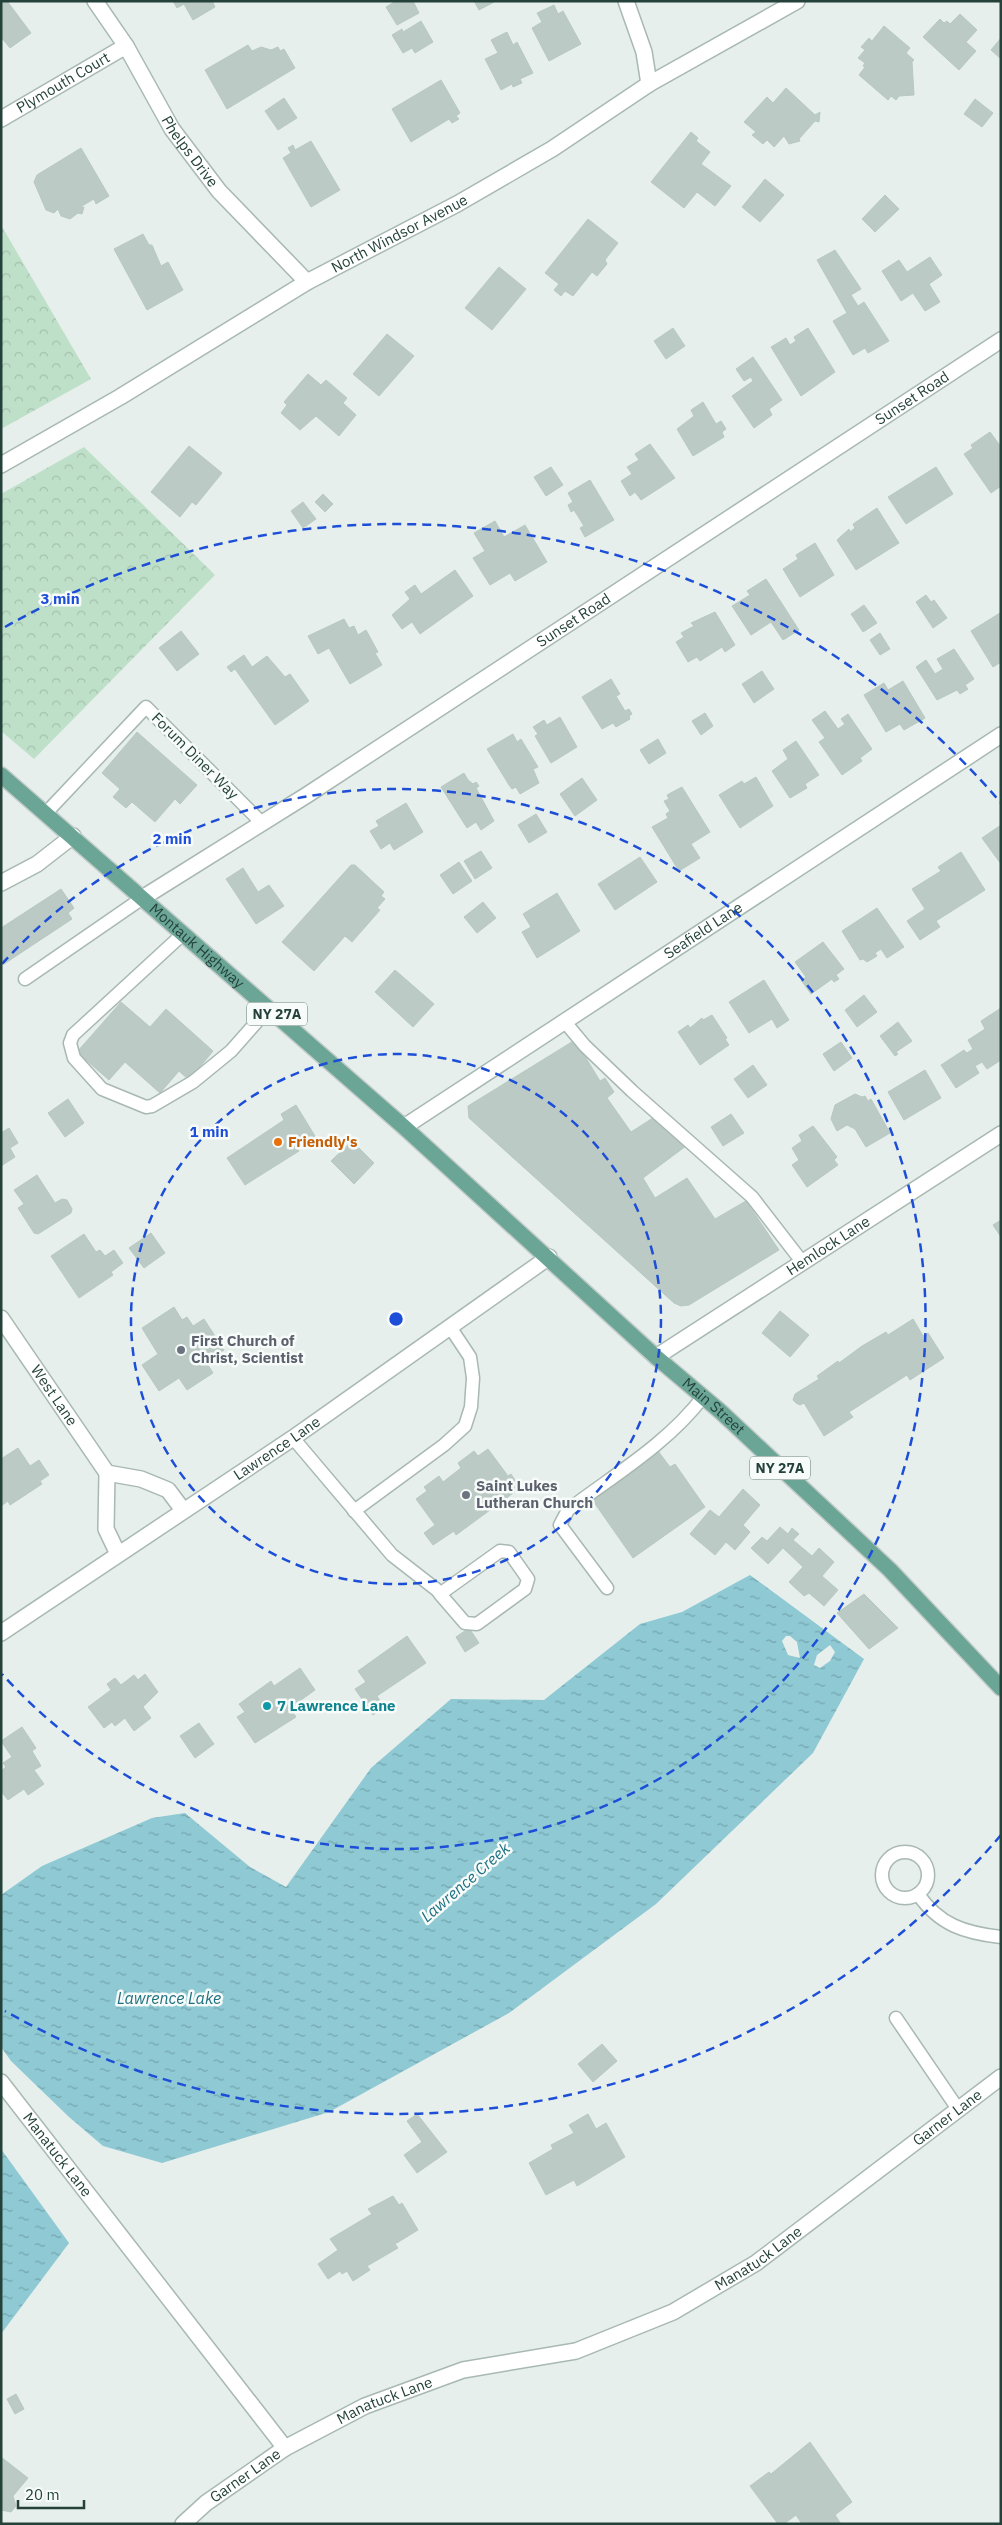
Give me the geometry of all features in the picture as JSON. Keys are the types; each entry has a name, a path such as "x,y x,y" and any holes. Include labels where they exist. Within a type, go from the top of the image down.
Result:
{"main road":[{"name":"Montauk Highway","path":"1,775 144,897 549,1257"},
{"name":"Main Street","path":"549,1257 890,1570 1001,1688"}],"street":[{"name":"Phelps Drive","path":"95,1 126,46 172,129 219,191 307,282"},
{"path":"626,1 644,52 649,84"},
{"name":"North Windsor Avenue","path":"1,465 120,397 307,282 457,204 552,149 649,84 797,1"},
{"name":"Plymouth Court","path":"1,119 126,46"},
{"name":"Sunset Road","path":"144,897 262,823 1001,340"},
{"name":"Seafield Lane","path":"404,1127 1001,736"},
{"path":"1,883 37,864 73,836"},
{"name":"Hemlock Lane","path":"656,1357 1001,1134"},
{"name":"Lawrence Lane","path":"1,1633 293,1438 549,1257"},
{"name":"West Lane","path":"1,1318 107,1473"},
{"path":"118,1554 106,1529 107,1473 141,1479 168,1490 183,1510"},
{"name":"Garner Lane","path":"893,2158 1001,2077"},
{"name":"Manatuck Lane","path":"1,2082 285,2448 365,2406 463,2370 576,2351 673,2312 756,2263 893,2158"},
{"name":"Garner Lane","path":"183,2524 206,2503 285,2448"}],"lane":[{"name":"Forum Diner Way","path":"46,813 146,707 262,823"},
{"path":"25,979 144,897"},
{"path":"184,933 74,1035 70,1043 74,1058 102,1089 146,1107 161,1103 193,1082 231,1050 269,1008"},
{"path":"565,1022 585,1046 632,1091 752,1197 804,1263"},
{"path":"354,1511 444,1445 465,1426 471,1407 472,1371 470,1358 450,1327"},
{"path":"607,1588 560,1525 562,1518 568,1510 656,1445 687,1419 703,1398"},
{"path":"293,1438 392,1555 440,1594 465,1623 477,1624 525,1589 528,1579 509,1552 500,1551 440,1594"},
{"path":"918,1894 925,1904 956,1928 1001,1937"},
{"path":"896,2018 958,2109"}],"green space":[{"path":"1,225 91,379 1,429"},
{"path":"84,447 215,575 34,759 1,731 1,494"}],"water":[{"name":"Lawrence Lake","path":"750,1575 864,1659 813,1753 656,1904 509,2013 329,2112 162,2163 103,2146 69,2117 11,2061 1,2047 1,1895 42,1866 152,1818 185,1813 250,1867 286,1887 371,1768 451,1699 544,1700 640,1624 682,1612","holes":["786,1636 790,1636 797,1642 800,1658 788,1655 782,1641","830,1645 835,1652 830,1661 820,1668 814,1665 817,1655"]},
{"path":"1,2149 69,2243 1,2334"}],"building":[{"path":"1,1 7,1 31,33 10,48 1,37"},
{"path":"173,1 212,1 215,7 193,20 184,4 177,8"},
{"path":"396,1 413,1 419,13 397,25 386,7"},
{"path":"474,1 496,1 479,10"},
{"path":"554,5 558,14 563,11 581,44 549,61 532,28 542,22 537,13"},
{"path":"960,14 977,30 966,42 976,51 959,70 923,37 940,19 944,23 947,21 950,24"},
{"path":"421,21 433,42 415,53 412,48 403,53 392,35 402,29 403,32"},
{"path":"884,26 910,48 906,53 914,60 912,62 914,95 899,96 896,100 891,96 888,100 859,75 865,67 863,66 865,63 858,58 865,50 861,47 869,38 872,41"},
{"path":"507,32 513,45 517,42 533,73 520,79 522,83 513,87 512,84 501,90 485,59 498,53 491,40"},
{"path":"1001,38 1001,59 991,50"},
{"path":"248,45 252,51 261,47 271,50 278,47 280,51 284,49 295,68 227,109 205,70"},
{"path":"441,80 460,113 456,116 459,119 452,123 449,119 411,142 392,109"},
{"path":"786,88 815,115 820,112 819,122 815,121 799,139 800,141 789,144 784,136 774,147 767,140 763,144 752,135 756,132 744,122 767,97 773,103"},
{"path":"284,98 297,118 278,130 265,111"},
{"path":"975,99 993,113 982,127 964,114"},
{"path":"691,132 698,138 696,141 710,152 701,164 731,186 715,206 697,192 684,208 651,182"},
{"path":"311,141 340,190 311,207 283,158 291,153 288,148 293,145 295,150"},
{"path":"81,148 109,196 96,204 94,199 80,207 84,207 82,214 78,213 70,219 61,216 58,209 54,213 46,210 34,182 37,175"},
{"path":"765,179 784,195 760,222 742,207"},
{"path":"885,195 899,209 875,232 862,219"},
{"path":"588,219 618,243 605,260 607,264 597,276 592,272 573,296 565,291 561,296 554,290 559,284 545,273"},
{"path":"143,234 149,245 152,245 161,266 168,262 183,290 147,310 114,249"},
{"path":"835,250 861,289 851,295 858,306 864,302 889,341 868,353 865,348 853,355 833,321 847,313 817,260"},
{"path":"930,257 942,275 929,284 940,302 925,311 913,293 901,301 882,271 899,260 907,272"},
{"path":"499,267 526,289 492,330 465,308"},
{"path":"673,328 685,346 666,359 654,341"},
{"path":"808,328 835,372 801,396 771,347 786,338 790,345 796,341 794,337"},
{"path":"387,334 414,356 379,396 353,374"},
{"path":"753,357 782,400 769,409 772,415 754,428 732,396 753,381 751,377 744,381 736,369"},
{"path":"308,374 321,385 326,380 347,398 343,403 356,415 339,436 316,416 300,430 281,413 287,405 284,402"},
{"path":"703,402 716,424 721,421 726,429 722,432 724,437 693,456 677,429 694,416 691,410"},
{"path":"990,432 1001,447 1001,471 999,472 1001,486 991,493 964,454 973,448 971,445"},
{"path":"650,444 675,478 641,500 635,492 630,496 621,481 632,474 627,467 639,460 635,454"},
{"path":"189,446 222,473 196,505 192,502 180,517 151,492"},
{"path":"551,467 563,485 546,496 534,477"},
{"path":"936,467 953,494 906,524 888,497"},
{"path":"590,480 614,520 585,537 580,528 584,526 574,510 571,512 568,505 573,502 568,493"},
{"path":"323,494 333,504 325,512 315,502"},
{"path":"303,502 316,519 303,528 291,511"},
{"path":"877,508 899,543 856,570 837,540 849,529 850,532 855,528 853,524"},
{"path":"495,521 504,537 525,525 547,562 515,581 510,573 490,585 473,558 485,551 474,533"},
{"path":"815,543 834,575 800,597 783,569 798,559 796,555"},
{"path":"455,570 473,596 420,634 412,622 402,629 392,615 410,599 405,592 415,585 421,594"},
{"path":"766,579 799,630 783,640 771,622 751,635 732,606 750,595 747,591"},
{"path":"926,595 931,602 934,600 947,618 933,628 916,602"},
{"path":"864,605 877,623 863,632 851,614"},
{"path":"715,612 735,645 725,652 722,647 700,661 697,657 688,662 676,642 684,637 681,633 694,626 691,623"},
{"path":"1000,613 1001,662 993,667 971,631"},
{"path":"344,619 349,628 354,626 358,635 366,630 378,652 375,653 382,665 350,684 329,648 318,654 308,636"},
{"path":"181,631 199,654 177,671 159,648"},
{"path":"880,633 890,649 880,655 870,640"},
{"path":"954,649 974,679 965,685 968,689 960,694 957,690 937,700 916,667 926,660 935,674 943,669 937,659"},
{"path":"244,655 252,667 267,656 285,677 290,674 309,701 275,725 235,669 231,672 227,667"},
{"path":"762,671 774,689 754,703 742,684"},
{"path":"611,679 620,694 616,696 625,711 629,709 632,714 629,716 630,719 616,727 613,723 602,729 582,697"},
{"path":"903,681 925,718 904,730 900,724 886,732 864,695 884,683 888,690"},
{"path":"825,711 838,729 845,724 841,719 848,714 872,749 860,758 862,761 842,775 819,742 825,738 812,720"},
{"path":"705,713 713,726 701,735 692,721"},
{"path":"560,717 577,747 551,763 535,736 538,734 533,727 544,720 547,725"},
{"path":"137,732 197,785 180,804 175,799 155,822 132,802 126,808 113,797 120,789 102,773"},
{"path":"513,734 517,742 521,739 538,767 533,769 539,783 520,794 516,787 512,789 509,785 487,749"},
{"path":"658,739 666,753 649,764 640,750"},
{"path":"796,741 819,775 805,784 807,788 790,798 772,771 788,759 783,750"},
{"path":"464,773 468,780 473,784 476,782 479,786 476,788 494,821 481,830 476,822 467,828 441,787"},
{"path":"756,777 773,806 740,828 719,795 742,781 744,784"},
{"path":"582,778 597,800 575,816 560,794"},
{"path":"682,787 710,832 691,844 700,858 679,871 652,827 668,818 666,814 670,811 664,801 669,799 667,795"},
{"path":"406,803 423,832 394,850 390,843 381,849 370,831 379,826 376,821"},
{"path":"536,814 547,832 529,843 518,825"},
{"path":"1001,825 1001,864 982,838"},
{"path":"481,851 492,868 475,879 464,861"},
{"path":"961,852 985,890 936,921 940,927 920,940 907,921 925,909 912,889 941,871 938,867"},
{"path":"640,857 657,882 615,910 598,884"},
{"path":"459,862 472,881 453,894 440,875"},
{"path":"351,865 355,865 384,892 381,896 385,899 377,908 380,910 352,942 345,936 314,971 282,942"},
{"path":"243,868 258,892 269,885 284,906 256,924 226,879"},
{"path":"61,889 74,908 68,913 72,919 4,964 1,960 1,928"},
{"path":"557,893 580,931 537,958 522,932 531,927 523,914"},
{"path":"483,902 496,918 477,933 464,917"},
{"path":"877,908 904,947 887,958 881,949 875,953 877,956 867,962 863,959 860,960 842,931"},
{"path":"823,942 844,969 836,975 839,979 834,982 832,979 811,994 801,980 806,977 795,962"},
{"path":"395,970 434,1004 413,1027 375,992"},
{"path":"764,980 789,1020 777,1028 772,1019 749,1033 729,1002"},
{"path":"864,995 877,1012 857,1027 845,1010"},
{"path":"121,1002 150,1027 166,1009 213,1051 189,1080 179,1071 160,1093 125,1062 109,1080 77,1052"},
{"path":"1001,1008 1001,1060 987,1069 982,1062 975,1066 979,1073 956,1088 941,1065 964,1050 967,1053 973,1049 968,1040 985,1029 981,1021"},
{"path":"712,1015 727,1038 725,1039 729,1045 700,1065 678,1032 688,1025 690,1028 702,1018 703,1020"},
{"path":"898,1022 912,1041 896,1052 898,1054 895,1056 880,1036"},
{"path":"575,1040 600,1081 605,1078 614,1092 607,1098 631,1132 656,1116 690,1143 643,1178 655,1198 687,1178 715,1219 746,1201 779,1250 689,1305 681,1306 674,1303 469,1118 468,1106"},
{"path":"841,1042 852,1058 834,1071 823,1054"},
{"path":"753,1065 767,1085 748,1098 734,1079"},
{"path":"925,1070 941,1098 904,1120 888,1092"},
{"path":"855,1094 862,1097 865,1096 868,1101 871,1099 890,1133 866,1147 855,1129 847,1125 837,1131 831,1119 835,1105"},
{"path":"68,1099 84,1123 65,1137 48,1113"},
{"name":"Friendly's","path":"296,1105 315,1136 297,1148 299,1151 245,1185 227,1158 284,1120 281,1114"},
{"path":"731,1114 744,1133 723,1146 711,1127"},
{"path":"813,1126 837,1157 834,1160 838,1165 807,1187 792,1165 799,1160 792,1148 802,1141 799,1135"},
{"path":"9,1128 18,1143 10,1148 15,1157 1,1166 1,1133"},
{"path":"352,1141 374,1163 354,1184 331,1161"},
{"path":"37,1175 55,1203 62,1199 67,1200 72,1209 71,1213 38,1234 34,1233 18,1208 24,1204 14,1190"},
{"path":"1001,1220 1001,1237 993,1225"},
{"path":"151,1233 165,1253 144,1268 129,1248"},
{"path":"84,1234 96,1252 100,1250 105,1256 114,1250 123,1263 111,1272 113,1275 79,1298 51,1256"},
{"path":"174,1307 182,1320 187,1317 193,1326 204,1319 224,1350 206,1362 213,1373 187,1390 179,1378 159,1391 142,1365 158,1354 142,1328"},
{"path":"780,1311 809,1335 790,1357 762,1333"},
{"path":"913,1319 923,1336 928,1333 944,1358 910,1380 907,1375 849,1412 853,1417 824,1436 804,1403 800,1405 793,1400 795,1394 819,1379 817,1376 838,1361 839,1363 862,1346 886,1332 888,1335"},
{"path":"18,1448 30,1466 39,1460 49,1475 40,1481 42,1484 10,1505 8,1501 1,1506 1,1459"},
{"name":"Saint Lukes Lutheran Church","path":"488,1449 508,1476 511,1474 520,1488 456,1535 454,1531 433,1545 424,1533 435,1525 416,1499 427,1491 424,1487 439,1476 443,1482 461,1468 458,1463 474,1451 478,1456"},
{"path":"658,1451 670,1467 675,1464 705,1507 633,1558 591,1498"},
{"path":"743,1489 760,1505 743,1525 750,1532 735,1550 726,1542 715,1555 690,1534 710,1510 719,1517"},
{"path":"780,1527 788,1534 792,1528 799,1534 793,1540 812,1556 819,1548 834,1562 822,1576 838,1590 824,1606 809,1593 804,1596 789,1582 803,1567 783,1548 768,1564 751,1548 762,1537 767,1541"},
{"path":"864,1594 898,1628 869,1649 837,1613"},
{"path":"469,1628 479,1643 465,1652 456,1637"},
{"path":"407,1636 426,1663 377,1696 384,1707 373,1715 355,1689 366,1682 358,1671"},
{"name":"7 Lawrence Lane","path":"300,1668 315,1690 290,1708 296,1717 255,1743 237,1717 245,1712 239,1704 271,1681 274,1686"},
{"path":"145,1674 158,1692 143,1707 151,1718 134,1731 125,1718 115,1726 112,1722 104,1728 88,1707 111,1690 107,1684 115,1678 121,1685 134,1675 138,1680"},
{"path":"199,1723 214,1744 195,1758 180,1736"},
{"path":"22,1727 36,1748 32,1751 41,1766 34,1770 44,1784 28,1795 24,1789 8,1800 1,1791 1,1771 6,1767 3,1763 12,1757 1,1741"},
{"path":"602,2044 617,2061 593,2082 578,2064"},
{"path":"417,2114 447,2152 417,2173 404,2155 422,2142 407,2121"},
{"path":"588,2114 596,2129 606,2123 625,2157 577,2186 574,2180 546,2195 529,2163 553,2149 551,2145 574,2133 569,2125"},
{"path":"393,2196 399,2205 402,2203 418,2230 395,2244 398,2248 367,2266 370,2270 353,2281 347,2271 342,2274 340,2271 328,2279 318,2264 338,2250 330,2239 372,2214 368,2209"},
{"path":"16,2394 24,2409 15,2414 7,2399"},
{"path":"810,2442 852,2502 835,2515 841,2524 802,2524 796,2515 784,2524 778,2524 750,2486 769,2472 771,2474"},
{"path":"1,2457 28,2478 13,2496 16,2506 11,2512 1,2510"}],"place":[{"name":"Friendly's","path":"278,1142"},
{"name":"First Church of Christ, Scientist","path":"181,1350"},
{"name":"Saint Lukes Lutheran Church","path":"466,1495"},
{"name":"7 Lawrence Lane","path":"267,1706"}],"water label":[{"name":"Lawrence Creek","path":"465,1882"}]}
